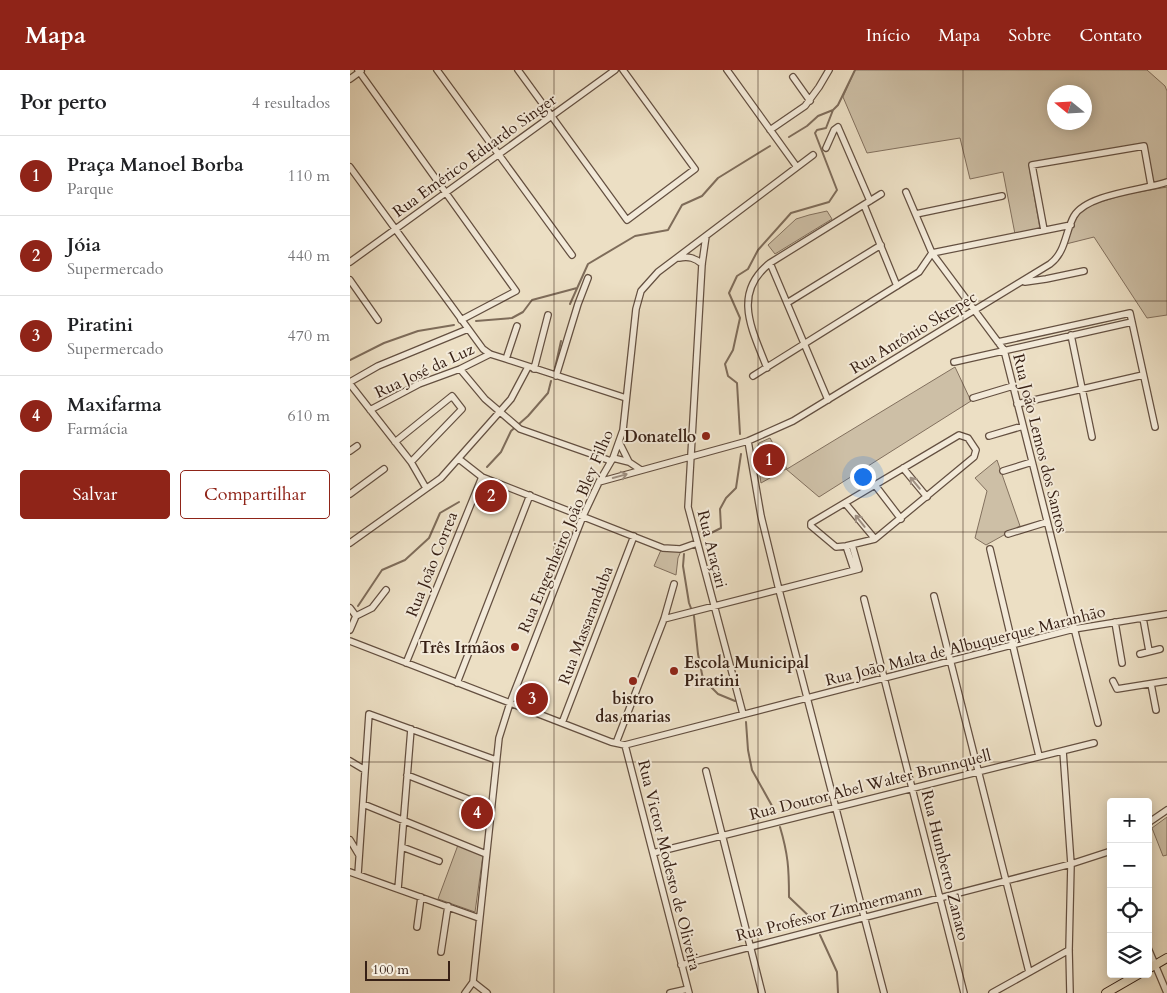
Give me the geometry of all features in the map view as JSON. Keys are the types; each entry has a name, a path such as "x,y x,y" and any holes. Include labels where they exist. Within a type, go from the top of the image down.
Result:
{"main road":[{"path":"1152,967 1167,958"},
{"path":"1106,993 1133,978"}],"street":[{"path":"437,70 572,255"},
{"path":"518,70 627,220 694,169 623,70"},
{"name":"Rua Emérico Eduardo Singer","path":"350,262 615,70"},
{"path":"727,70 797,167"},
{"path":"770,130 810,101 828,70"},
{"path":"350,79 360,71 516,291 461,320"},
{"path":"792,76 810,101"},
{"path":"826,148 834,130 838,127 897,286"},
{"path":"1044,230 1032,165 1144,146 1151,185"},
{"name":"Rua Engenheiro João Bley Filho","path":"473,982 499,738 510,703 583,516 612,460 623,430 636,309 641,291 658,272 813,156"},
{"path":"350,167 482,349 490,354 531,368 626,398"},
{"name":"Rua Antônio Skrepec","path":"599,482 748,441 793,422 974,310 1023,282 1057,258 1076,214 1088,203 1167,182"},
{"name":"Rua João Lemos dos Santos","path":"906,192 932,253 1004,350 1098,724"},
{"path":"767,368 749,322 747,303 752,285 758,274 770,264 881,194"},
{"path":"916,214 1002,196"},
{"path":"753,376 919,272 932,253 1071,225"},
{"name":"Rua Araçari","path":"706,236 702,264 688,507 742,714"},
{"path":"787,303 881,245"},
{"path":"677,258 690,257 702,264"},
{"path":"770,264 828,400"},
{"path":"1023,282 1046,280 1084,271"},
{"path":"556,376 588,278"},
{"path":"350,280 378,320"},
{"path":"998,342 1130,313 1155,427"},
{"path":"350,543 441,478 511,399 531,368 548,315"},
{"path":"954,362 1132,322"},
{"path":"506,359 517,326"},
{"path":"426,488 411,462 350,383 378,366 468,329"},
{"path":"1043,332 1045,341"},
{"path":"1071,335 1092,437"},
{"name":"Rua José da Luz","path":"370,410 418,384 460,369 490,354"},
{"path":"460,369 485,399 519,429 612,460 629,462 641,470"},
{"path":"1017,404 1143,375"},
{"path":"973,398 1013,386"},
{"path":"395,442 452,396 462,409 411,462"},
{"path":"988,436 1023,426"},
{"path":"960,435 968,438 976,450 974,458 875,539 849,546 833,546 812,526 811,523 902,468 960,435"},
{"path":"748,441 761,516 778,590 884,993"},
{"path":"619,442 629,462"},
{"path":"350,451 357,446"},
{"path":"459,458 482,477 663,548 680,549 697,543"},
{"path":"1003,471 1032,462"},
{"path":"902,468 927,497"},
{"path":"350,494 384,469"},
{"name":"Rua João Correa","path":"406,662 482,477"},
{"path":"875,485 901,519"},
{"path":"457,682 530,496"},
{"path":"845,503 875,539"},
{"path":"1008,534 1047,522"},
{"name":"Rua Massaranduba","path":"562,723 634,536"},
{"path":"664,619 857,570 849,546"},
{"path":"990,549 1039,756"},
{"path":"616,743 664,619 674,584"},
{"path":"350,630 356,616 372,608 386,590"},
{"path":"934,596 1029,972"},
{"name":"Rua Humberto Zanato","path":"864,599 964,993"},
{"path":"350,608 356,616"},
{"name":"Rua João Malta de Albuquerque Maranhão","path":"625,745 1074,629 1167,614"},
{"path":"1143,618 1149,652"},
{"path":"1115,622 1122,664"},
{"path":"350,641 562,723 625,745"},
{"path":"1140,654 1160,649"},
{"path":"1113,680 1117,690 1167,681"},
{"path":"1152,684 1156,710"},
{"path":"358,874 369,714 496,760"},
{"path":"398,889 411,729"},
{"name":"Rua Doutor Abel Walter Brunnquell","path":"653,853 1094,743"},
{"name":"Rua Victor Modesto de Oliveira","path":"625,745 688,991"},
{"path":"1063,750 1071,864 1070,993"},
{"path":"350,761 365,770"},
{"path":"706,771 762,993"},
{"path":"408,775 491,808"},
{"path":"363,804 486,854"},
{"path":"1152,820 1167,810"},
{"path":"350,840 359,855"},
{"path":"402,847 439,861"},
{"name":"Rua Professor Zimmermann","path":"682,965 1071,864 1107,853"},
{"path":"350,872 479,918"},
{"path":"417,927 421,897"},
{"path":"441,952 448,906"},
{"path":"992,993 1069,950"},
{"path":"1152,967 1167,993"},
{"path":"465,993 473,982 487,993"},
{"path":"670,993 688,991"}],"shaded area":[{"path":"855,70 1147,70 1165,86 1167,91 1167,182 1151,185 1144,146 1029,166 1040,229 1015,234 1003,172 970,179 960,138 867,153 843,97"},
{"path":"1167,187 1167,315 1147,318 1094,237 1066,244 1073,224 1083,207 1127,194"},
{"path":"827,211 832,219 775,254 768,245 796,219"},
{"path":"955,367 971,401 819,497 786,469 761,483 756,451 759,443 770,438 787,469"},
{"path":"997,460 1020,526 986,545 975,538 987,491 975,478"},
{"path":"661,550 681,551 678,558 676,575 654,566"},
{"path":"1167,817 1167,855 1163,856 1152,828"},
{"path":"458,845 483,855 475,912 438,899"}],"waterway":[{"path":"740,434 737,383 728,376 725,364 733,350 740,318 729,293 737,276 748,269 758,250 791,213 829,202 837,190 815,133 817,130 826,128 833,110 838,105 855,70"},
{"path":"789,137 807,126 818,116 833,110"},
{"path":"570,304 588,264 635,236 668,230 682,205 702,196 718,178 770,146"},
{"path":"476,321 512,318 523,312 532,300 577,288"},
{"path":"350,360 384,343 418,331 454,325"},
{"path":"555,368 561,341"},
{"path":"487,467 501,452 511,431 528,416 548,393 551,381"},
{"path":"703,537 721,528 720,509 726,498 736,488 741,454"},
{"path":"358,606 382,570 405,560 429,538 440,513 459,502"},
{"path":"684,554 683,566 689,603 694,616 703,679 718,694 735,701"},
{"path":"746,722 752,770 776,813"},
{"path":"780,827 785,845 789,897 814,921"},
{"path":"820,935 837,972 838,993"}],"place":[{"name":"Donatello","path":"706,436"},
{"name":"Praça Manoel Borba","path":"769,460"},
{"name":"Jóia","path":"491,496"},
{"name":"Três Irmãos","path":"515,647"},
{"name":"Escola Municipal Piratini","path":"674,671"},
{"name":"bistro das marias","path":"633,681"},
{"name":"Piratini","path":"532,699"},
{"name":"Maxifarma","path":"477,813"}]}
